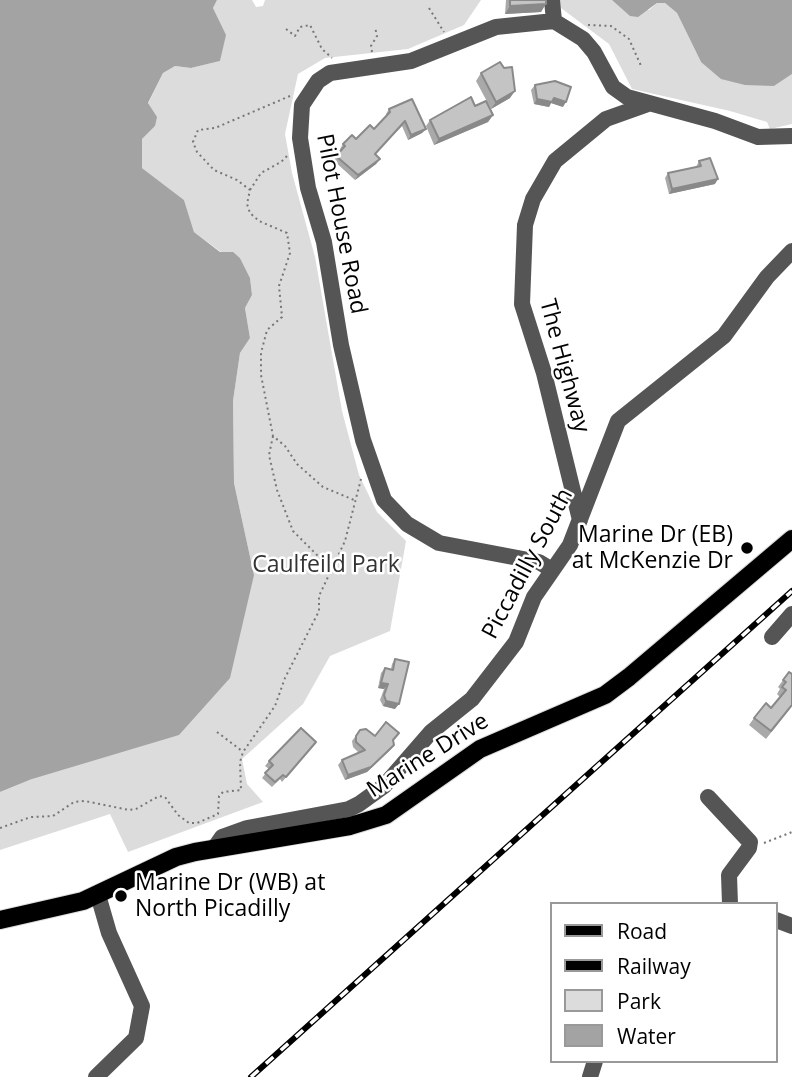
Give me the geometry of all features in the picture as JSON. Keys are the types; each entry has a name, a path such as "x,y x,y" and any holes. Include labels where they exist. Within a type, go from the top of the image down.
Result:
{"main road":[{"name":"Marine Drive","path":"0,920 99,895 176,857 215,847 350,826 386,815 480,749 604,695 629,677 792,539"}],"street":[{"path":"552,0 554,21"},
{"path":"311,90 323,76 341,70 411,61 496,27 554,21 570,29 594,52 613,87 627,97 715,121 758,136 792,136"},
{"name":"The Highway","path":"600,123 611,104 613,87"},
{"name":"Pilot House Road","path":"311,90 299,117 308,188 324,242 341,345 363,440 383,500 398,517 439,543 539,562 552,570"},
{"name":"The Highway","path":"581,522 544,373 522,304 522,258 526,225 546,171 600,123 622,112 649,104"},
{"name":"Piccadilly South","path":"215,847 222,837 264,823 349,809 376,793 431,732 472,699 516,642 534,597 581,522 618,421 724,336 767,277 792,251"},
{"path":"772,636 792,614"},
{"path":"708,797 747,836 749,848 729,875 727,891 730,902"},
{"path":"96,1077 136,1038 142,1006 108,933 99,895"}],"path":[{"path":"429,8 450,46"},
{"path":"570,29 600,23 611,26 629,39 642,68"},
{"path":"286,29 295,36 305,24 314,28 322,49 341,70"},
{"path":"375,27 377,36 371,46 377,66"},
{"path":"250,190 237,180 214,170 197,152 193,134 311,90"},
{"path":"301,146 261,173 250,190 247,204 250,213 259,221 288,233 290,241 290,253 279,286 282,317 267,330 261,354 261,375 273,436 270,455 277,490 293,531 331,568"},
{"path":"273,436 285,446 297,464 323,487 355,501"},
{"path":"0,828 30,817 52,816 74,802 85,801 129,810 159,796 165,797 178,816 197,823 218,814 219,796 223,792 241,790 240,762 243,752 275,706 285,678 319,611 319,596 345,541 362,472"},
{"path":"217,732 230,745 243,752"},
{"path":"749,848 792,832"}],"green space":[{"name":"Caulfeild Park","path":"217,0 252,0 256,7 263,6 265,0 481,0 464,25 408,49 325,58 298,74 285,134 292,173 315,257 342,411 359,475 377,512 406,541 390,631 330,656 303,704 242,759 247,784 263,802 128,852 110,814 0,850 0,792 32,779 254,575 234,483 233,401 240,353 250,338 245,308 252,295 250,278 240,258 232,252 221,252 194,232 184,200 142,168 142,139 155,126 148,104 163,73 175,66 191,68 220,61 225,35 213,8"},
{"path":"558,0 612,0 649,10 657,3 665,3 677,13 701,62 774,86 792,74 792,124 770,129 767,122 730,111 632,89 609,44 561,8"}],"water":[{"path":"0,0 217,0 213,8 226,35 220,61 191,68 175,66 163,73 148,103 157,117 155,126 142,139 142,168 184,200 194,232 220,252 233,252 240,258 250,278 252,295 245,308 250,338 240,353 233,401 234,483 254,575 230,678 179,735 32,779 0,792"},
{"path":"612,0 792,0 792,74 774,86 745,85 721,79 701,62 677,13 665,3 657,3 638,17 630,16"}],"building":[{"path":"510,0 546,0 546,4 510,6"},
{"path":"500,62 504,68 512,67 515,91 496,102 481,73"},
{"path":"555,81 571,87 566,102 554,98 552,102 537,99 535,85"},
{"path":"471,97 475,106 486,101 493,115 439,139 430,120"},
{"path":"412,99 426,129 411,135 405,121 375,154 380,159 358,175 336,156 352,135 356,139 370,125 374,129 390,112 389,109"},
{"path":"710,158 718,179 672,189 668,173 701,166 699,161"},
{"path":"395,659 409,662 399,704 386,701 384,695 388,684 381,683 385,668 393,670"},
{"path":"789,672 792,674 792,705 771,731 754,718 766,703 771,708 786,690 782,687 786,682 783,680"},
{"path":"386,722 399,733 393,740 394,745 371,767 348,775 342,760 365,750 356,742 360,730 366,729 375,736"},
{"path":"301,728 316,742 286,777 283,775 275,782 265,773 273,765 269,761"}],"railway":[{"path":"251,1077 792,591"}],"place":[{"name":"Marine Dr (EB) at McKenzie Dr","path":"747,548"},
{"name":"Marine Dr (WB) at North Picadilly","path":"121,896"}]}
